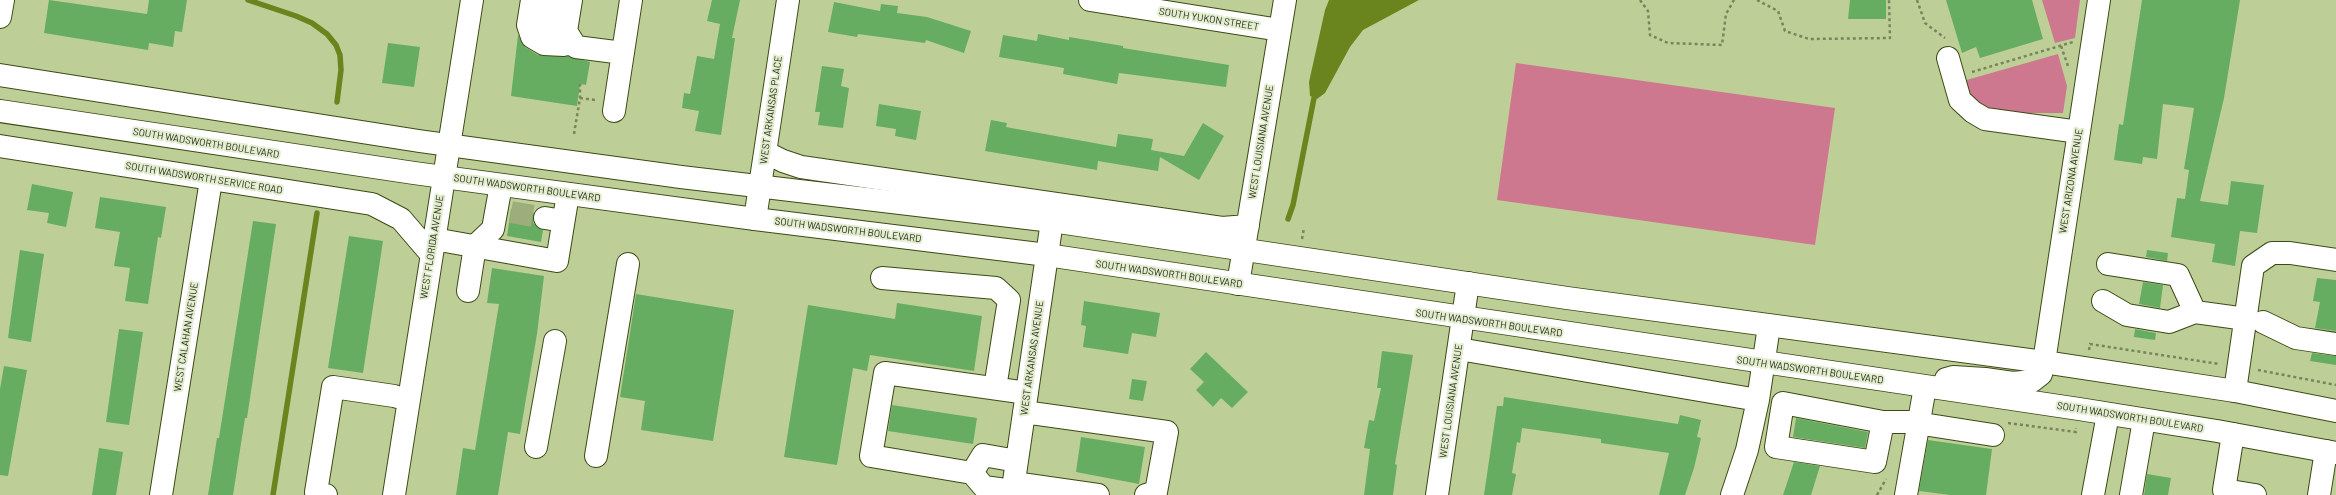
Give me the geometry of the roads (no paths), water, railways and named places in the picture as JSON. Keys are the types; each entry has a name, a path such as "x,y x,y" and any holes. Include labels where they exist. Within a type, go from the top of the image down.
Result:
{"main road":[{"path":"0,17 3,0"},
{"name":"WEST FLORIDA AVENUE","path":"394,495 432,246 472,0"},
{"path":"532,0 528,25 532,37 560,45 623,53"},
{"path":"541,0 536,27 560,45"},
{"path":"551,0 547,27 560,45"},
{"path":"560,45 557,33 561,0"},
{"path":"560,45 566,31 571,0"},
{"path":"614,111 631,0"},
{"name":"WEST ARKANSAS PLACE","path":"755,219 788,0"},
{"name":"SOUTH YUKON STREET","path":"1090,0 1280,30"},
{"name":"WEST LOUISIANA AVENUE","path":"1238,284 1285,0"},
{"name":"WEST ARIZONA AVENUE","path":"1921,386 1953,377 2013,383 2032,381 2041,374 2099,0"},
{"path":"1950,58 1960,100 1973,112 1985,119 2079,132"},
{"path":"0,75 449,145 760,186 1052,222 1243,251 1769,326 2044,362 2235,391 2336,411"},
{"name":"SOUTH WADSWORTH BOULEVARD","path":"0,111 296,157 755,219 1047,256 2108,414 2233,434 2331,452"},
{"name":"SOUTH WADSWORTH SERVICE ROAD","path":"0,146 211,180 359,201 381,207 404,222 432,246"},
{"path":"765,152 783,161 801,167 1222,228 1248,226"},
{"name":"WEST CALAHAN AVENUE","path":"161,495 211,180"},
{"path":"468,291 475,246 493,229 504,211 501,185"},
{"path":"432,246 475,246 557,261 554,219 568,194"},
{"name":"WEST ARKANSAS AVENUE","path":"1013,490 1052,222"},
{"path":"2235,391 2255,321 2254,266 2272,253 2290,253 2336,260"},
{"path":"596,456 628,264"},
{"path":"2108,264 2178,275 2195,312"},
{"path":"882,278 996,288 1008,300 995,388"},
{"name":"WEST LOUISIANA AVENUE","path":"1437,495 1468,283"},
{"path":"2102,301 2126,315 2169,322 2195,312 2255,321 2296,338 2336,344"},
{"path":"1732,495 1751,431 1758,400 1769,326"},
{"path":"536,447 554,341"},
{"path":"1458,349 1758,400"},
{"path":"1098,495 984,487 972,473 871,456 885,373 995,388 1026,402 1166,432 1151,493"},
{"path":"1906,495 1919,423 1921,386"},
{"path":"326,495 316,492 332,387 394,396 408,400"},
{"path":"1777,442 1783,403 1883,422 1919,423 1992,435"},
{"path":"2093,495 2108,414"},
{"path":"2131,495 2144,420"},
{"path":"1751,431 1777,442 1874,462 1883,422"},
{"path":"2233,434 2224,490 2255,495"},
{"path":"2319,495 2331,452"},
{"path":"972,473 983,455 1017,461"}],"waterway":[{"path":"248,0 296,16 312,23 327,34 336,45 340,55 341,70 337,102"},
{"path":"1288,219 1293,205 1314,98"},
{"path":"273,495 317,213"}],"tunnel":[{"path":"511,212 545,218"}]}
